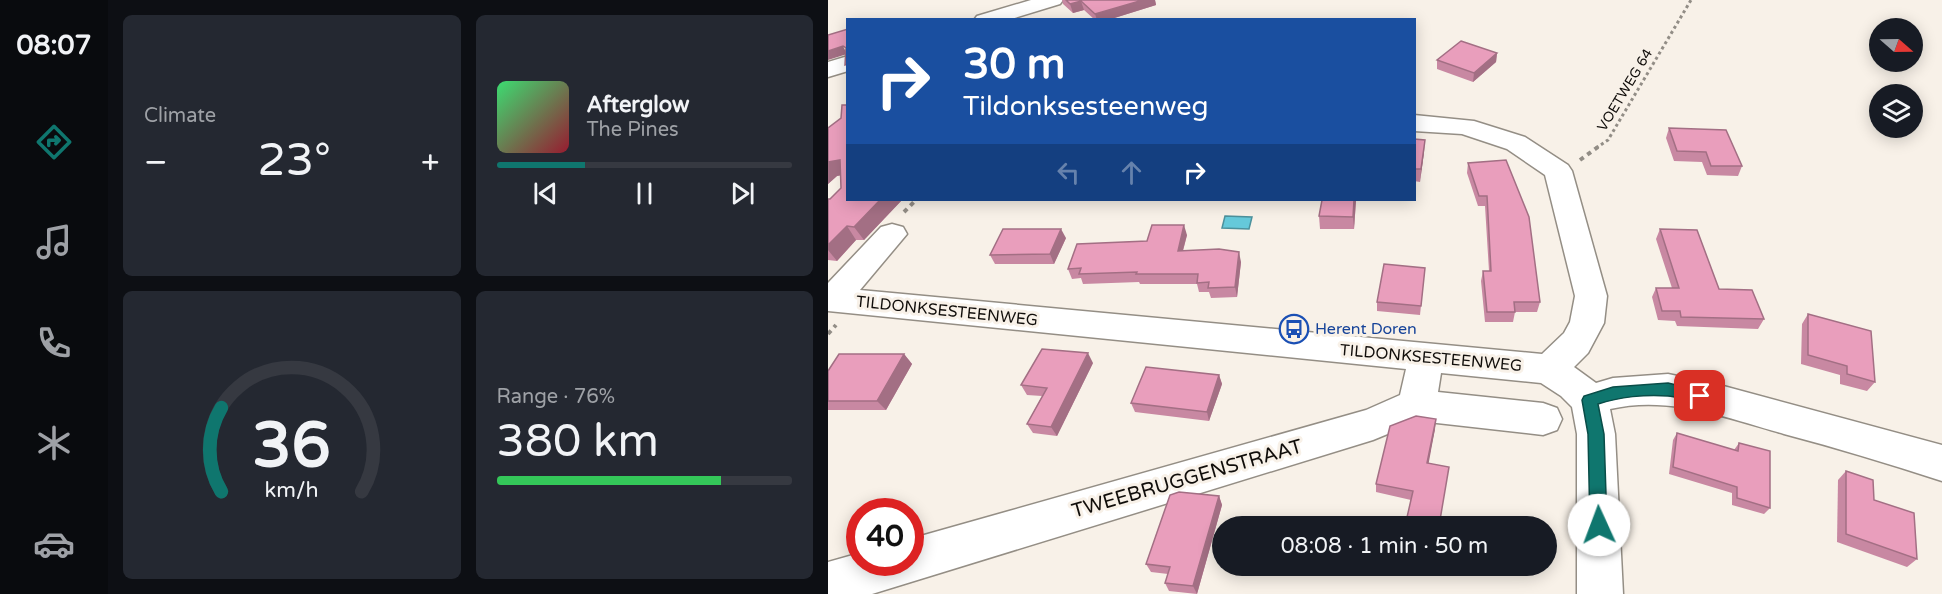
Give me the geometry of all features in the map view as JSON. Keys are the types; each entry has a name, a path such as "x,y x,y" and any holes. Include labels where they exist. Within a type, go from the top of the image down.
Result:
{"street":[{"path":"991,18 1053,0"},
{"path":"828,70 846,64"},
{"path":"828,86 846,86"},
{"path":"1416,123 1465,126 1516,143 1558,171 1591,296 1587,323 1576,343 1549,369"},
{"path":"830,299 892,234"},
{"name":"TILDONKSESTEENWEG","path":"830,299 1549,369 1574,385 1589,400"},
{"path":"1426,358 1417,405 1543,419"},
{"path":"1600,594 1596,434 1589,400 1613,393 1668,389 1716,399 1942,463"},
{"name":"TWEEBRUGGENSTRAAT","path":"924,557 1373,424 1417,405"},
{"path":"828,585 858,576"}],"path":[{"name":"VOETWEG 64","path":"1558,171 1589,155 1608,140 1691,0"}],"water":[{"path":"1225,216 1252,217 1249,229 1222,228"}],"building":[{"path":"1066,0 1143,0 1095,14 1081,1 1070,4"},
{"path":"846,30 846,48 843,46 828,51 828,35"},
{"path":"1461,41 1497,53 1474,73 1437,60"},
{"path":"842,105 846,105 846,201 879,201 854,227 847,226 828,245 828,199 841,188 840,160 828,162 828,128 841,118"},
{"path":"1669,128 1726,130 1742,166 1711,166 1706,152 1677,151"},
{"path":"1416,139 1425,140 1421,169 1416,169"},
{"path":"1506,160 1529,217 1540,302 1514,302 1515,312 1487,312 1483,271 1491,271 1487,196 1479,196 1468,163"},
{"path":"1322,201 1354,201 1353,217 1319,216"},
{"path":"1152,225 1184,225 1178,251 1219,249 1239,252 1235,287 1208,288 1209,282 1197,283 1198,274 1136,274 1137,272 1079,274 1081,268 1068,269 1077,244 1147,241"},
{"path":"1003,229 1061,229 1050,254 990,255"},
{"path":"1660,229 1697,230 1719,289 1752,290 1764,319 1681,317 1680,311 1662,311 1656,288 1679,288"},
{"path":"1384,264 1425,268 1421,306 1377,302"},
{"path":"1808,314 1871,331 1875,382 1847,374 1847,366 1808,355"},
{"path":"1042,349 1088,353 1051,427 1027,424 1047,388 1021,385"},
{"path":"839,354 904,354 877,401 828,401 828,371"},
{"path":"1146,367 1219,375 1207,412 1131,403"},
{"path":"1416,416 1436,419 1427,463 1449,467 1441,516 1407,516 1413,491 1376,484 1390,426"},
{"path":"1677,433 1738,451 1739,443 1770,451 1770,508 1737,498 1737,487 1673,467"},
{"path":"1846,471 1873,480 1874,500 1914,513 1917,559 1846,534"},
{"path":"1179,492 1219,496 1193,586 1165,583 1170,567 1146,564 1170,495"}],"place":[{"name":"Herent Doren","path":"1294,329"}],"route":[{"path":"1599,525 1596,434 1589,400 1613,393 1668,389 1700,396"}]}
